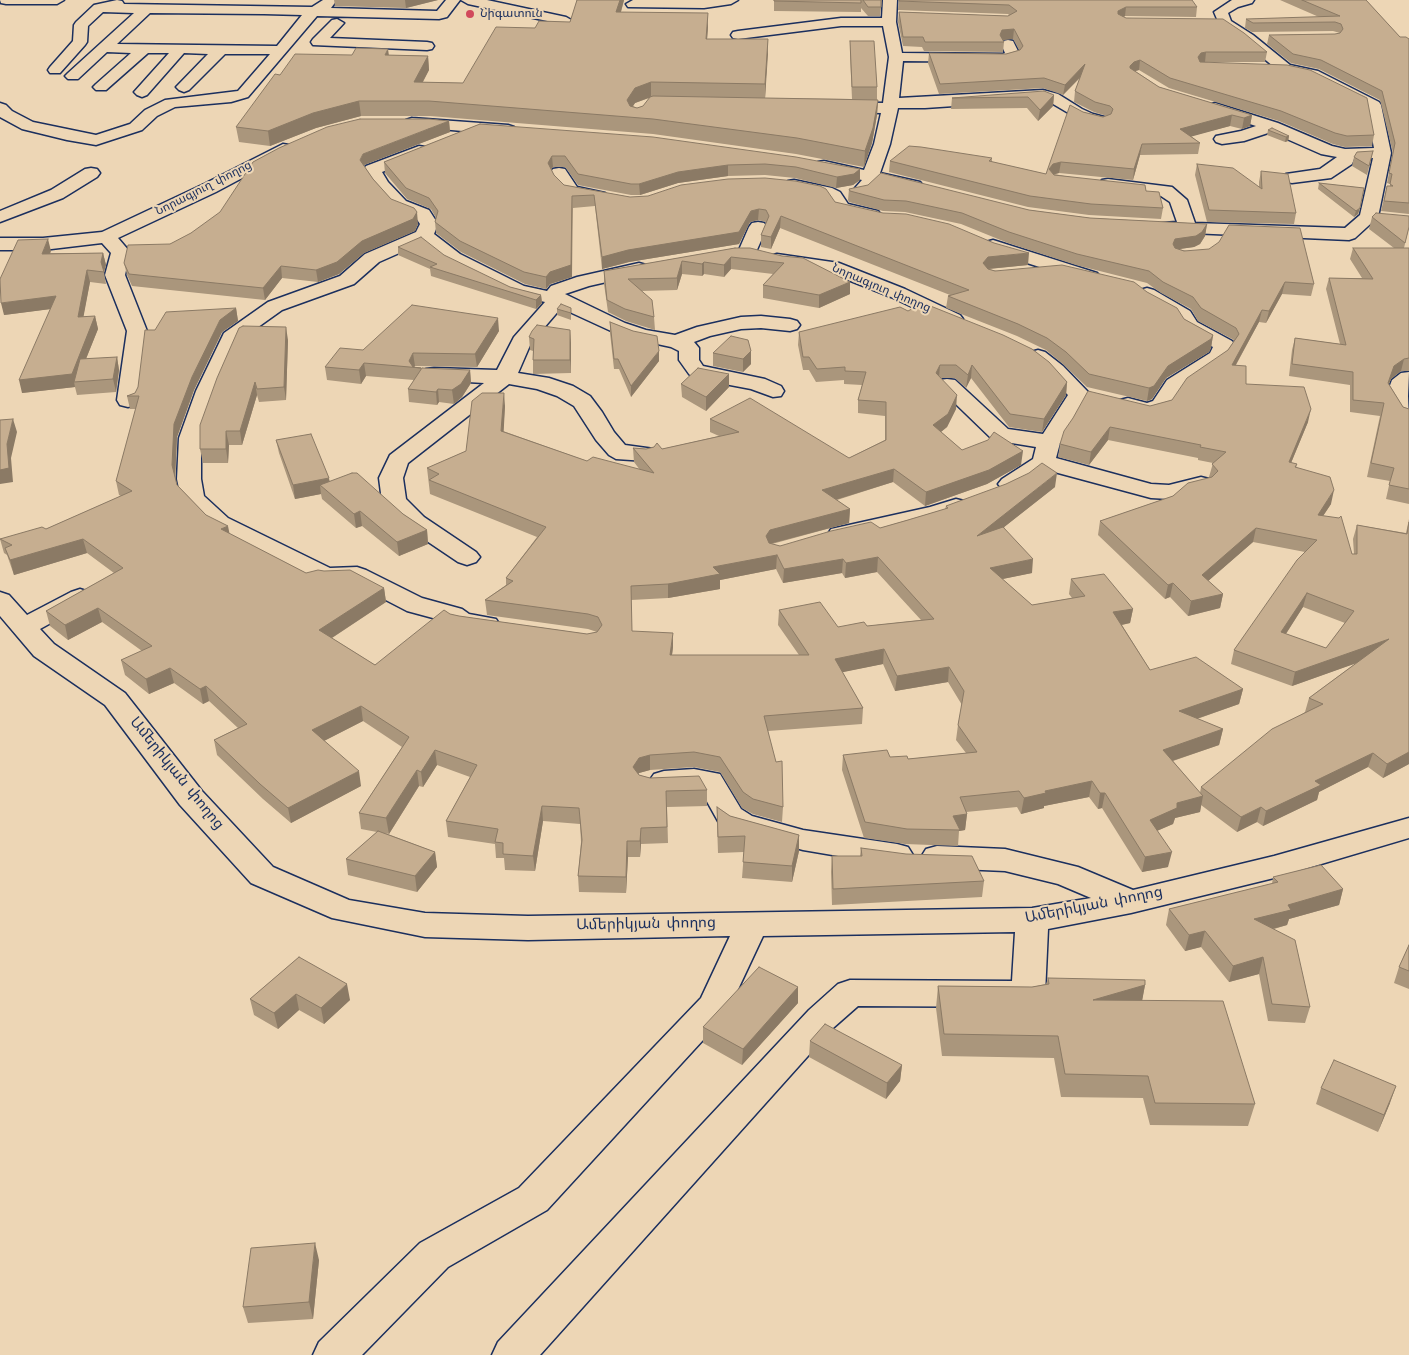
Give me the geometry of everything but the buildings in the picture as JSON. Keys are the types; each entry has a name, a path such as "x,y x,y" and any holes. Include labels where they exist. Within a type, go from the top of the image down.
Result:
{"main road":[{"path":"6,0 57,0"},
{"path":"204,0 303,9 324,7 330,0"},
{"path":"56,70 80,42 81,25 99,8 148,4 439,15 442,14 453,0"},
{"path":"468,0 566,21"},
{"path":"484,0 536,0"},
{"path":"633,4 704,4 731,0"},
{"path":"775,183 795,185 834,196 860,191 871,183 871,175 882,144 890,105 896,57 890,0"},
{"path":"1247,0 1233,4 1220,12 1220,23 1248,38 1285,69"},
{"path":"74,76 148,4"},
{"path":"303,9 332,28 446,26"},
{"path":"0,108 6,114 28,126 96,140 136,127 151,112 171,103 243,94 282,50 303,9"},
{"path":"738,35 841,22 892,18"},
{"path":"332,28 318,42 430,41"},
{"path":"1248,38 1267,38"},
{"path":"896,57 1004,58 1012,55 1008,44"},
{"path":"103,48 282,50"},
{"path":"142,92 181,48"},
{"path":"101,87 144,49"},
{"path":"184,87 221,49"},
{"path":"1148,226 1188,228 1216,237 1350,234 1377,218 1383,153 1373,105 1313,74 1285,69 1258,69"},
{"path":"829,107 1043,95 1052,97 1088,118 1102,121"},
{"path":"1198,103 1272,126 1327,150 1345,154 1383,153"},
{"path":"391,123 430,123 527,131"},
{"path":"1222,139 1244,136 1272,126"},
{"path":"479,128 372,170 382,186 400,205 423,214 429,224 424,235 372,258 347,280 276,306 232,337 207,391 190,438 189,479 193,498 219,523 326,576 356,575 416,605 426,606 453,615 461,621 507,629"},
{"name":"Նորագյուղ փողոց","path":"0,244 44,244 106,236 210,188 274,153 298,143"},
{"path":"1292,178 1325,174 1346,160 1345,154"},
{"path":"806,162 927,189"},
{"path":"0,217 57,194 91,173"},
{"path":"559,174 571,192 617,201"},
{"path":"1095,183 1166,192 1178,200 1188,228"},
{"path":"834,196 842,208 890,219"},
{"name":"Նորագյուղ փողոց","path":"758,227 738,253 832,267 898,293 929,310 974,328"},
{"path":"424,235 453,258 518,290 558,299 618,327 641,335 677,342 689,348 690,360 696,370 701,373 757,384 773,391"},
{"path":"106,236 121,252 115,275 138,331 128,400"},
{"path":"973,238 1000,249 1068,271 1104,280"},
{"path":"558,299 554,294 571,284 629,270 659,266"},
{"path":"1020,274 1068,271"},
{"path":"1017,346 1044,361 1096,398 1148,410 1161,406 1175,385 1216,357 1226,345 1190,326 1183,315 1174,308 1153,299 1140,289 1131,287"},
{"path":"467,557 415,522 394,501 391,478 398,460 504,377 521,341 558,299"},
{"path":"677,342 704,331 741,323 768,322 790,325"},
{"path":"422,373 504,377 557,388 582,401 612,444 624,454 646,454"},
{"path":"1409,378 1400,385 1397,396 1409,414"},
{"path":"947,385 1001,435 1131,487 1169,492 1201,484"},
{"path":"824,537 936,513 1018,480 1046,452 1059,430 1096,398"},
{"path":"24,627 100,586"},
{"name":"Ամերիկյան փողոց","path":"0,600 44,650 115,699 191,798 262,875 343,910 425,925 528,928 1032,920 1131,902 1274,867 1409,828"},
{"path":"650,782 694,779 710,781 730,816 741,823 803,840 905,857 1005,860 1067,875 1131,902"},
{"path":"513,1355 814,1026 850,993 1028,994 1032,920"},
{"path":"334,1355 434,1255 533,1198 714,1006 753,923"}],"place":[{"name":"Նիգատուն","path":"470,14"}]}
